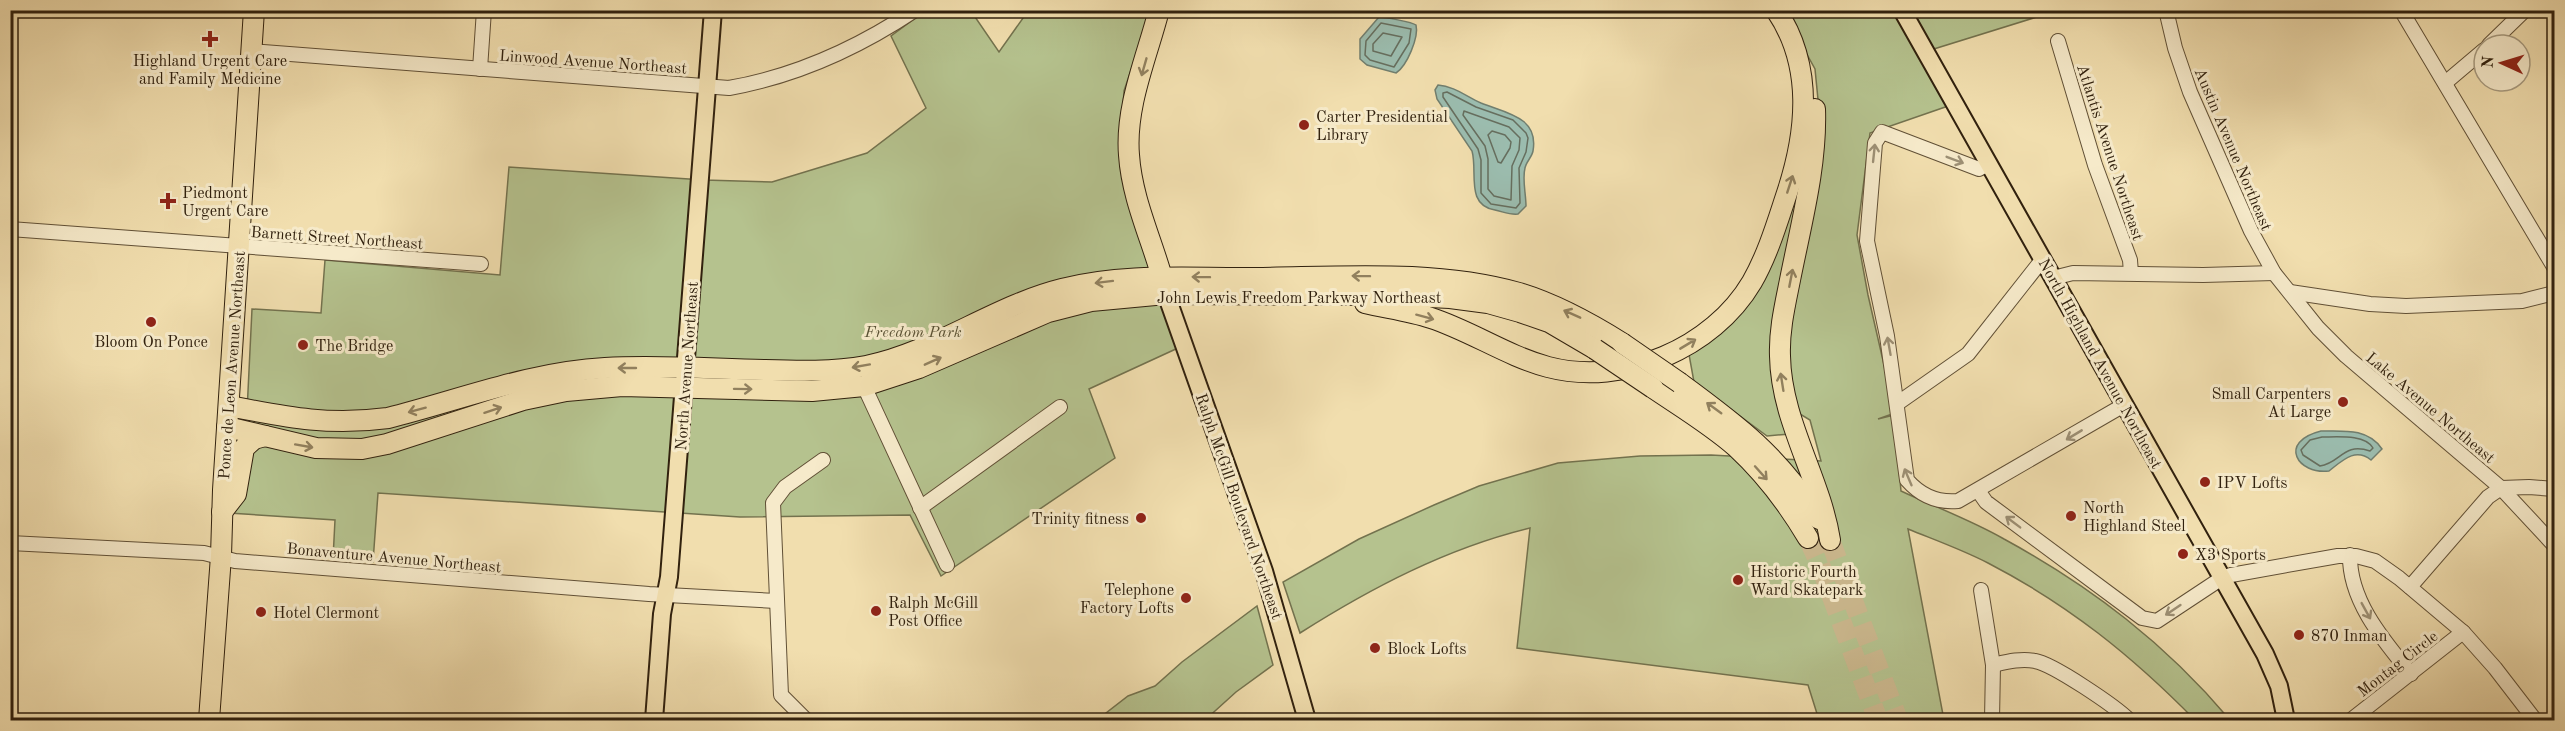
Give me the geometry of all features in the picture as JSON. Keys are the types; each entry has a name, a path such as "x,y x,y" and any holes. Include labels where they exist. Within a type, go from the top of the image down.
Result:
{"highway":[{"name":"Ponce de Leon Avenue Northeast","path":"209,720 254,10"},
{"name":"John Lewis Freedom Parkway Northeast","path":"1159,10 1130,116 1129,154 1134,189 1164,286"},
{"path":"1327,296 1430,317 1516,357 1562,370 1613,370 1662,358 1682,348 1713,327 1735,305 1751,283 1770,245 1794,170 1801,141 1803,86 1794,41 1776,10"},
{"name":"John Lewis Freedom Parkway Northeast","path":"227,427 316,448 362,449 387,444 523,400 556,393 622,386 812,391 864,386 919,368 1048,312 1164,286 1373,277 1463,282 1520,294 1587,321 1680,383 1748,433 1783,469 1805,497 1830,540 1826,516 1794,428 1783,388 1780,345 1815,133 1813,89 1794,41"},
{"name":"John Lewis Freedom Parkway Northeast","path":"229,406 324,423 363,421 404,414 526,380 573,370 686,368 797,371 868,365 927,344 1036,296 1082,284 1164,286 1327,296 1424,296 1488,303 1549,322 1595,349 1719,434 1753,464 1777,490 1808,538"},
{"path":"222,512 236,494 243,448 247,443 265,436"}],"main road":[{"name":"North Avenue Northeast","path":"654,720 686,368 713,10"},
{"name":"North Highland Avenue Northeast","path":"1902,10 2273,670 2285,708 2286,720"},
{"name":"Ralph McGill Boulevard Northeast","path":"1164,286 1264,571 1307,720"}],"street":[{"path":"480,69 484,10"},
{"name":"Linwood Avenue Northeast","path":"251,51 729,88 752,84 804,68 858,45 915,10"},
{"name":"Austin Avenue Northeast","path":"2166,10 2175,48 2190,92 2251,231 2274,273 2290,292"},
{"path":"2401,10 2554,267"},
{"path":"2501,33 2525,10"},
{"name":"Atlantis Avenue Northeast","path":"2058,41 2095,165 2130,260 2131,273"},
{"path":"2445,83 2472,60"},
{"path":"1988,164 1979,169 1882,132 1875,143 1867,241 1898,403 1905,475 1917,492 1942,503 1958,501 1978,492 2124,405"},
{"name":"Barnett Street Northeast","path":"10,229 481,264"},
{"path":"1898,403 1968,354 2042,260"},
{"path":"2053,278 2073,273 2203,275 2274,273"},
{"path":"2290,292 2370,304 2406,306 2505,303 2554,293"},
{"name":"Lake Avenue Northeast","path":"2290,292 2318,328 2346,356 2501,488 2554,545"},
{"path":"864,386 947,565"},
{"path":"920,508 1060,407"},
{"path":"806,720 781,695 773,503 785,487 824,460"},
{"path":"2410,587 2488,497 2501,488 2554,489"},
{"path":"1978,492 1986,502 2142,618 2157,621 2222,578 2319,559 2349,555 2363,557 2380,564 2463,632 2535,720"},
{"name":"Bonaventure Avenue Northeast","path":"10,543 202,552 241,561 776,602"},
{"path":"2349,555 2349,566 2359,599 2373,624 2411,674"},
{"path":"1980,590 1993,665 1992,720"},
{"name":"Montag Circle","path":"2351,720 2463,632"},
{"path":"1993,665 2016,660 2043,663 2117,708 2129,720"}],"green space":[{"name":"Freedom Park","path":"925,11 971,11 999,52 1028,11 1151,11 1124,91 1121,140 1191,342 1089,389 1115,458 941,576 910,515 740,517 378,493 373,562 333,559 335,520 229,513 245,453 252,309 321,313 325,260 500,275 509,167 704,180 772,182 867,153 926,108 891,36"},
{"path":"1783,11 2056,11 1921,53 1951,105 1870,133 1857,235 1895,413 1878,419 1894,415 1901,491 1991,532 2036,557 2097,597 2154,642 2180,666 2230,720 2195,720 2123,653 2046,596 1978,558 1908,529 1944,720 1819,720 1808,685 1517,648 1530,528 1499,536 1410,571 1354,600 1300,633 1283,582 1359,539 1479,486 1558,463 1640,456 1711,455 1821,461 1810,420 1795,411 1785,344 1820,120 1815,69"},
{"path":"1812,138 1783,300 1790,434 1767,436 1694,382 1688,349 1738,308"},
{"path":"1257,606 1273,665 1236,692 1205,720 1097,720 1128,696 1155,686 1182,662"}],"water":[{"path":"1379,17 1416,25 1416,37 1411,51 1396,73 1367,65 1360,59 1360,39"},
{"path":"1438,85 1519,118 1531,131 1534,140 1533,151 1524,172 1526,206 1518,214 1495,210 1480,202 1474,186 1472,151 1437,99 1435,90"},
{"path":"2321,431 2346,431 2362,434 2370,437 2382,449 2371,460 2365,456 2354,455 2329,471 2308,468 2297,457 2296,450 2299,442"}],"tunnel":[{"path":"1808,538 1878,720"},
{"path":"1830,540 1898,720"}],"place":[{"name":"Highland Urgent Care and Family Medicine","path":"210,39"},
{"name":"Carter Presidential Library","path":"1304,125"},
{"name":"Piedmont Urgent Care","path":"168,201"},
{"name":"Bloom On Ponce","path":"151,322"},
{"name":"The Bridge","path":"303,345"},
{"name":"Small Carpenters At Large","path":"2343,402"},
{"name":"IPV Lofts","path":"2205,482"},
{"name":"North Highland Steel","path":"2071,516"},
{"name":"Trinity fitness","path":"1141,518"},
{"name":"X3 Sports","path":"2183,554"},
{"name":"Historic Fourth Ward Skatepark","path":"1738,580"},
{"name":"Telephone Factory Lofts","path":"1186,598"},
{"name":"Ralph McGill Post Office","path":"876,611"},
{"name":"Hotel Clermont","path":"261,612"},
{"name":"870 Inman","path":"2299,635"},
{"name":"Block Lofts","path":"1375,648"}]}
